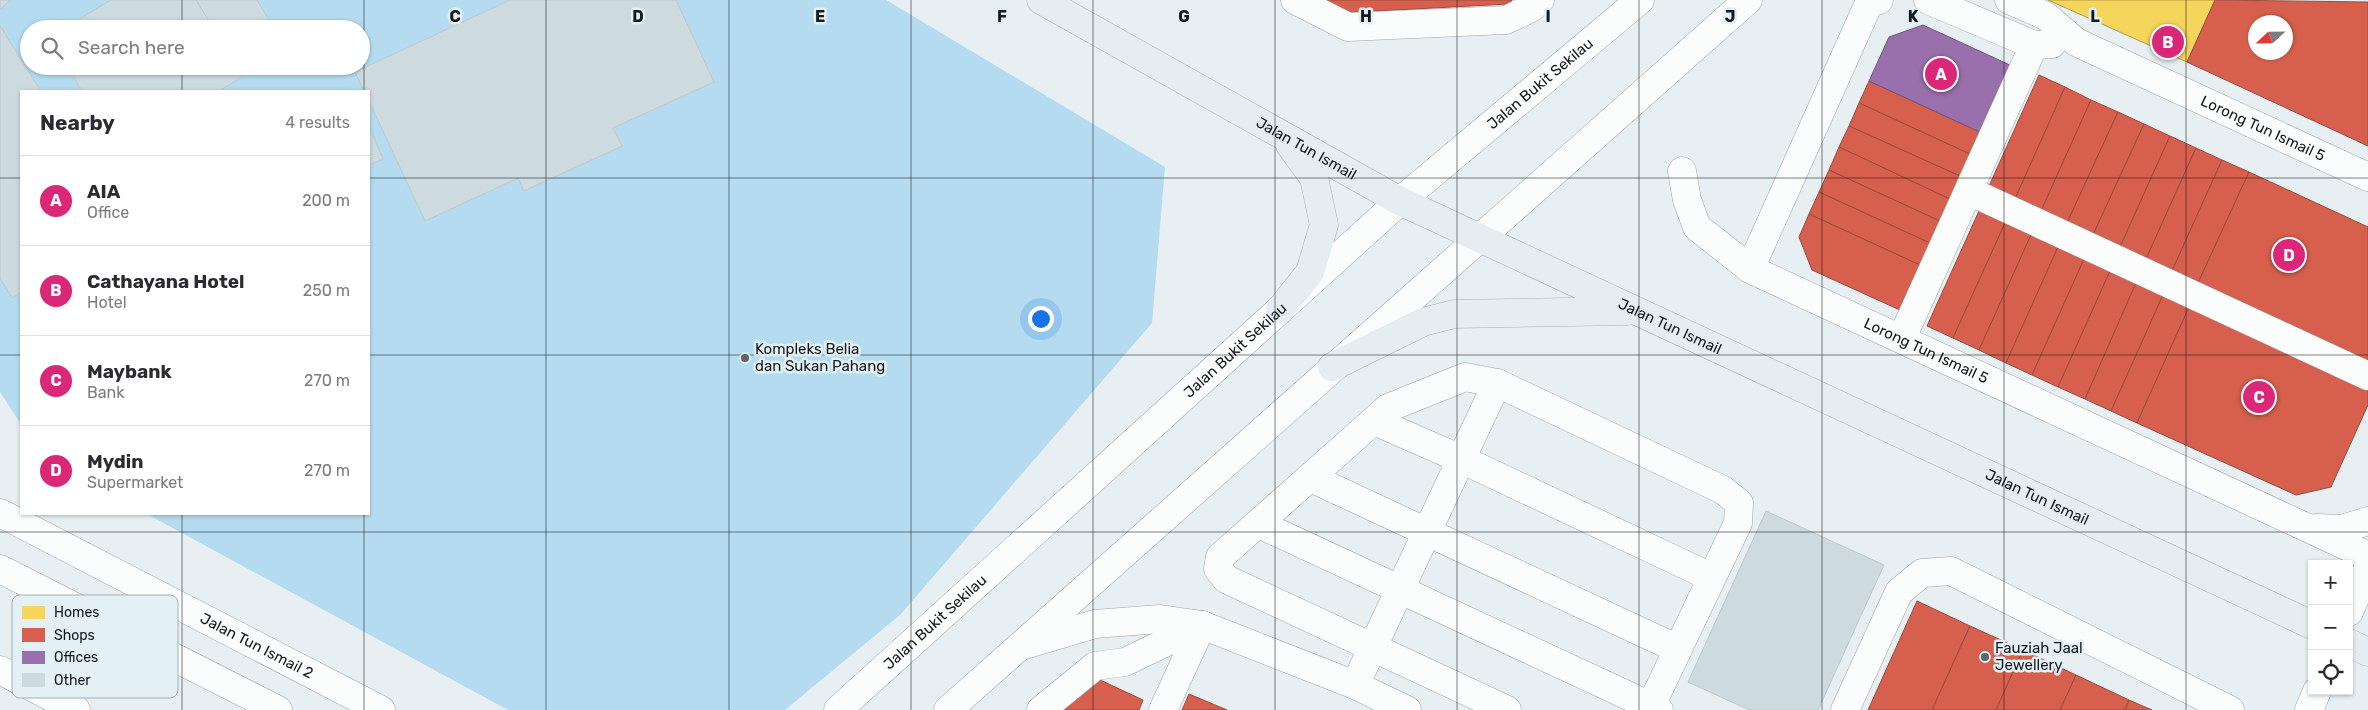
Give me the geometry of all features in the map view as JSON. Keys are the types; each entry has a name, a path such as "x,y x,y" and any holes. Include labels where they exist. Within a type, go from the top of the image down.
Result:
{"main road":[{"name":"Jalan Tun Ismail","path":"1041,0 1400,202 2000,479 2308,624"},
{"path":"1280,310 1310,272 1324,225 1314,178 1285,138"},
{"path":"1332,368 1423,322 1454,314 1633,311"},
{"path":"2353,645 2368,652"}],"street":[{"path":"1295,0 1348,27 1506,20 1532,8 1540,0"},
{"name":"Jalan Bukit Sekilau","path":"838,710 1400,202 1640,0"},
{"path":"948,710 1748,0"},
{"name":"Lorong Tun Ismail 5","path":"1928,0 2034,45 2076,42"},
{"name":"Lorong Tun Ismail 5","path":"2009,0 2046,16 2076,42 2368,177"},
{"path":"1750,269 1872,1"},
{"path":"1902,338 2034,45"},
{"name":"Lorong Tun Ismail 5","path":"1682,171 1687,200 1697,227 1750,269 2312,528 2368,556"},
{"path":"1968,191 2368,376"},
{"path":"1259,524 1401,588 1653,709 1678,649 1738,523 1739,504 1723,490 1496,382 1465,377 1388,408 1220,557 1218,569 1226,578 1507,710"},
{"path":"1355,685 1496,382"},
{"path":"1374,421 1461,459 1711,577"},
{"path":"1311,478 1678,649"},
{"name":"Jalan Tun Ismail 2","path":"0,513 159,595"},
{"path":"2312,528 2342,529 2368,521"},
{"path":"2352,605 2368,568"},
{"path":"0,569 51,595"},
{"path":"1845,710 1899,592 1922,573 1951,571 2230,710"},
{"name":"Jalan Tun Ismail 2","path":"178,605 381,710"},
{"path":"1017,648 1095,624 1160,619 1208,627 1355,685 1393,707"},
{"path":"1041,710 1096,666 1125,662 1208,627"},
{"path":"1163,710 1208,627"},
{"path":"1176,710 1208,627"},
{"path":"178,659 278,710"},
{"path":"0,670 12,680"},
{"path":"2309,710 2315,695"},
{"path":"41,703 76,710"}],"shaded area":[{"name":"Kompleks Belia dan Sukan Pahang","path":"0,0 886,0 1165,167 1152,323 901,614 785,710 508,710 149,515 370,515 370,90 20,90 20,422 0,392"}],"building: Homes":[{"path":"2048,0 2215,0 2187,62"}],"building: Shops":[{"path":"1316,0 1512,0 1508,4 1339,13"},
{"path":"2215,0 2368,2 2368,146 2187,62"},
{"path":"2039,75 2065,87 2015,199 1989,186"},
{"path":"1869,81 1982,133 1972,155 1859,103"},
{"path":"2065,87 2091,100 2041,211 2015,199"},
{"path":"2091,100 2118,112 2067,223 2041,211"},
{"path":"1859,103 1972,155 1962,177 1849,126"},
{"path":"2118,112 2144,124 2093,235 2067,223"},
{"path":"2144,124 2170,136 2120,247 2093,235"},
{"path":"1849,126 1962,177 1952,200 1839,147"},
{"path":"2170,136 2196,148 2146,259 2120,247"},
{"path":"1839,147 1952,200 1942,222 1829,170"},
{"path":"2196,148 2222,160 2172,271 2146,259"},
{"path":"2222,160 2249,172 2198,283 2172,271"},
{"path":"1829,170 1942,222 1932,244 1819,192"},
{"path":"2249,172 2368,227 2368,362 2198,283"},
{"path":"1819,192 1932,244 1922,266 1809,214"},
{"path":"1979,211 2005,223 1953,338 1927,326"},
{"path":"1809,214 1922,266 1902,311 1812,270 1799,237"},
{"path":"2005,223 2031,235 1979,350 1953,338"},
{"path":"2031,235 2058,247 2006,363 1979,350"},
{"path":"2058,247 2084,259 2032,375 2006,363"},
{"path":"2084,259 2110,271 2058,387 2032,375"},
{"path":"2110,271 2136,283 2085,399 2058,387"},
{"path":"2136,283 2163,295 2111,411 2085,399"},
{"path":"2163,295 2189,307 2137,423 2111,411"},
{"path":"2189,307 2368,390 2368,405 2331,487 2296,495 2137,423"},
{"path":"1917,601 1970,626 1932,710 1868,710"},
{"path":"1970,626 2023,650 1996,710 1932,710"},
{"path":"2023,650 2076,675 2060,710 1996,710"},
{"path":"2076,675 2129,700 2125,710 2060,710"},
{"path":"1098,679 1143,700 1139,710 1059,710"},
{"path":"1189,694 1227,710 1182,710"},
{"path":"2129,700 2152,710 2125,710"}],"building: Offices":[{"path":"1923,25 2012,66 1982,133 1869,81 1889,37"}],"building: Other":[{"path":"0,0 11,0 0,9"},
{"path":"111,0 196,0 208,20 78,20"},
{"path":"196,0 257,0 269,20 208,20"},
{"path":"510,0 676,0 714,82 613,128 622,146 524,191 518,178 425,221 370,103 370,90 364,90 356,75 370,75 370,65"},
{"path":"0,26 20,58 20,75 31,75 40,90 20,90 20,293 12,298 0,278"},
{"path":"72,75 241,75 242,77 221,90 81,90"},
{"path":"370,129 383,159 370,165"},
{"path":"1766,511 1884,565 1818,710 1749,710 1688,682"}],"place":[{"name":"Cathayana Hotel","path":"2168,42"},
{"name":"AIA","path":"1941,74"},
{"name":"Mydin","path":"2289,255"},
{"name":"Kompleks Belia dan Sukan Pahang","path":"745,358"},
{"name":"Maybank","path":"2259,397"},
{"name":"Fauziah Jaal Jewellery","path":"1985,657"}]}
